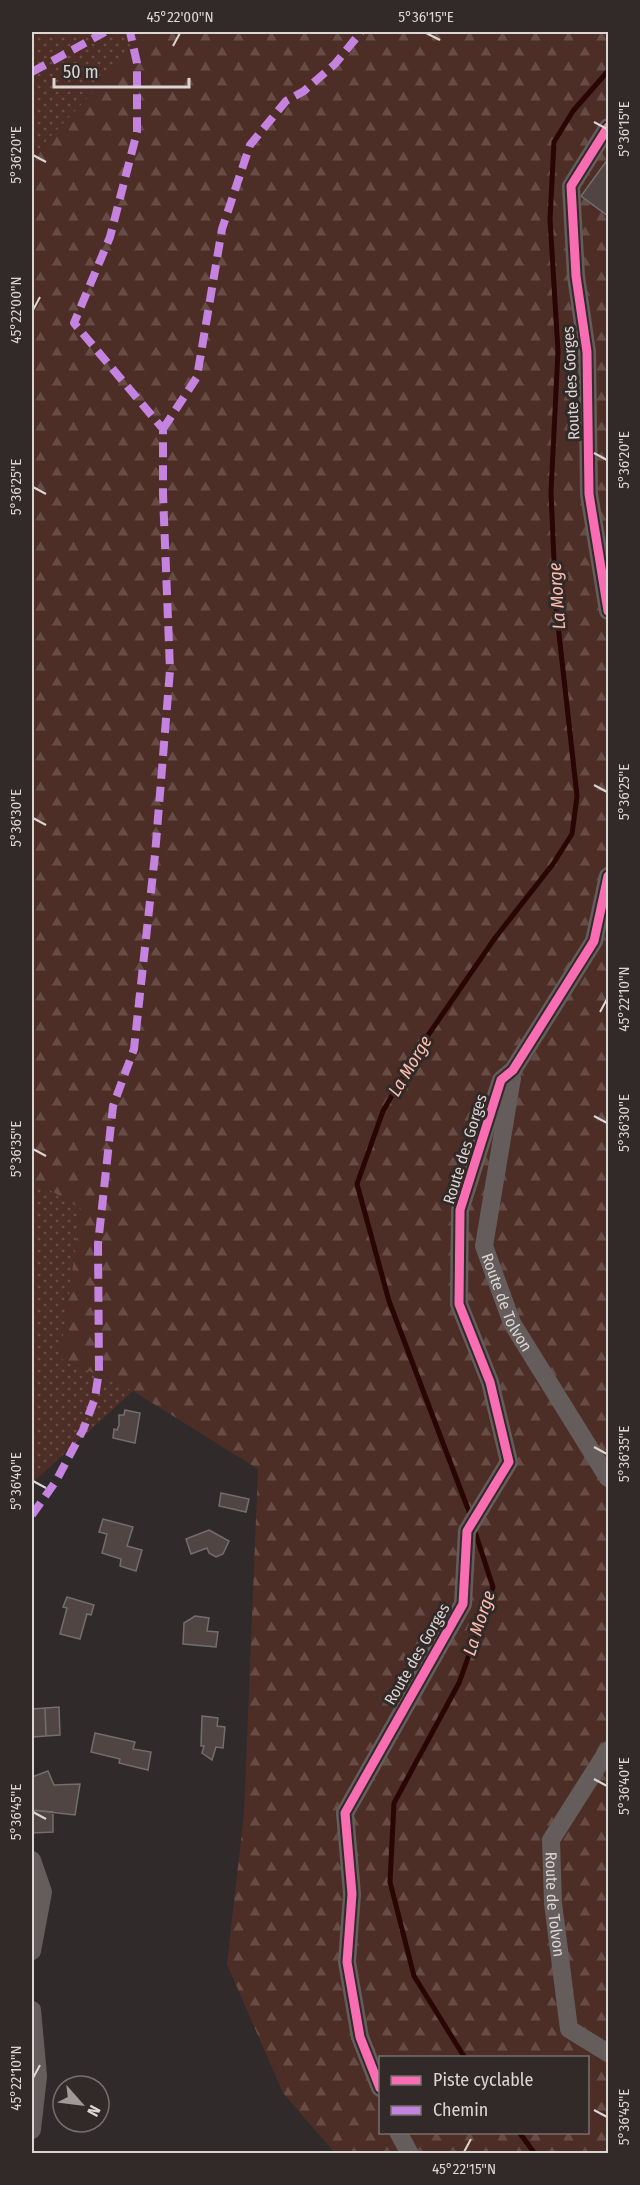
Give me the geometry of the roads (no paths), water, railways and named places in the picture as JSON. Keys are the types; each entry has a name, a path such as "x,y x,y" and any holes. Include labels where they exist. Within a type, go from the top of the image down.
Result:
{"street":[{"name":"Route des Gorges","path":"609,127 571,186 576,276 587,352 590,494 609,611"},
{"name":"Route des Gorges","path":"379,2083 360,2037 347,1962 352,1894 345,1813 463,1604 467,1531 508,1462 490,1382 459,1304 460,1210 501,1080 513,1070 594,941 609,876"},
{"name":"Route de Tolvon","path":"513,1070 484,1246 512,1323 609,1478"},
{"name":"Route de Tolvon","path":"609,1750 551,1840 553,1903 569,2029 609,2053"},
{"path":"32,1860 43,1892 32,1952"},
{"path":"32,2010 38,2076 32,2130"},
{"path":"399,2134 410,2154"}],"waterway":[{"name":"La Morge","path":"471,1517 389,1301 357,1184 383,1111 422,1044 495,938 553,864 572,834 577,796 556,607 551,492 558,351 550,219 554,142 573,111 608,71"},
{"name":"La Morge","path":"464,2056 414,1976 390,1882 394,1803 459,1683 493,1587 474,1529"},
{"name":"La Morge","path":"520,2134 535,2154"}]}
